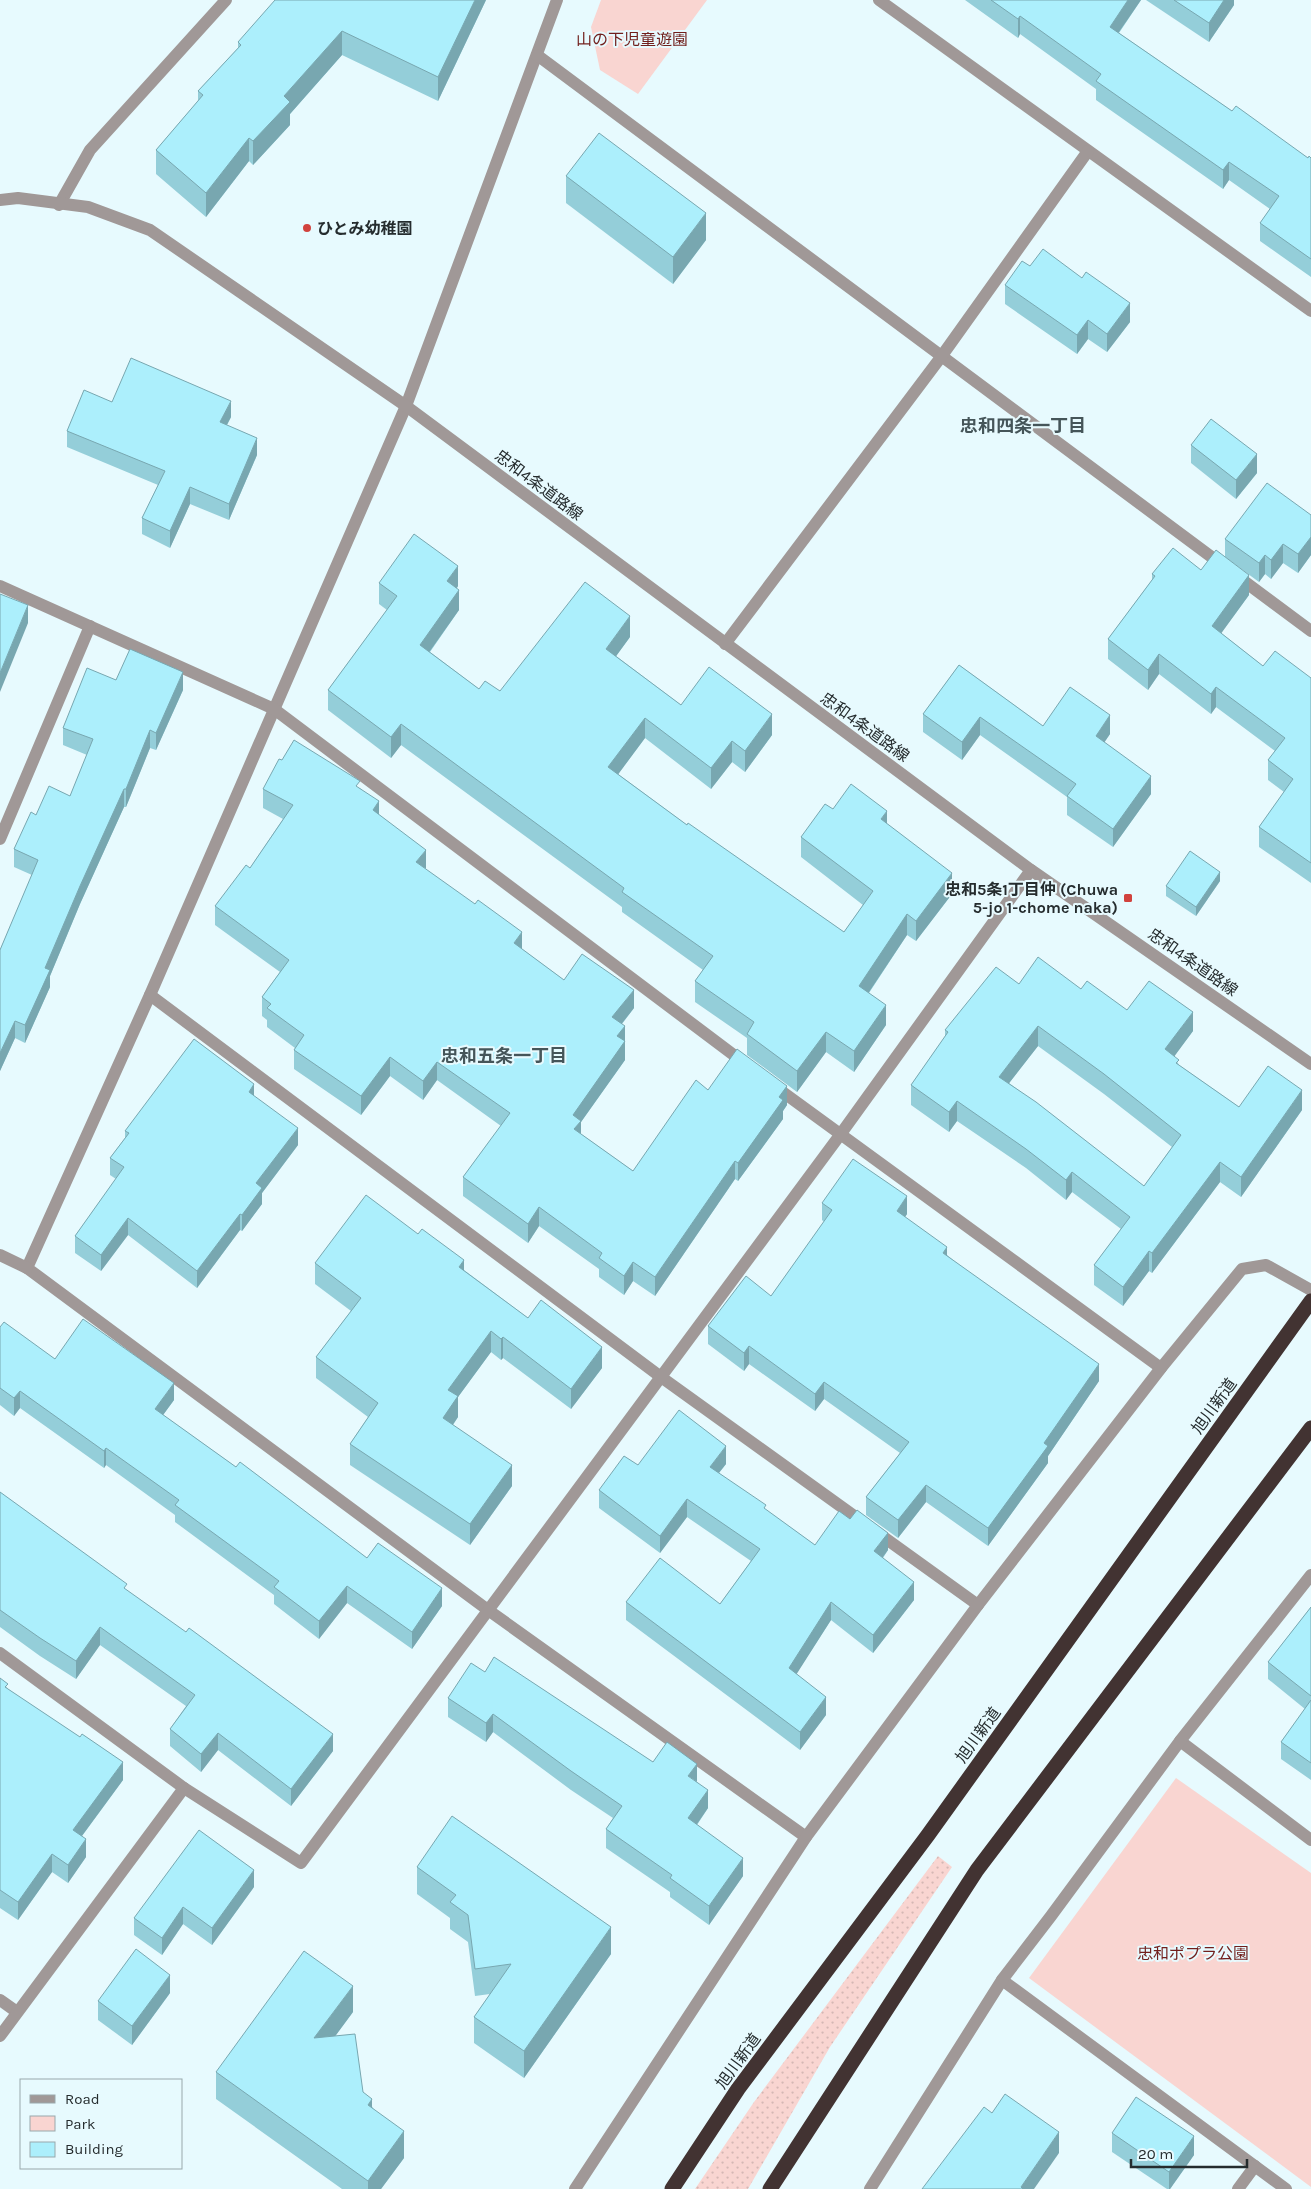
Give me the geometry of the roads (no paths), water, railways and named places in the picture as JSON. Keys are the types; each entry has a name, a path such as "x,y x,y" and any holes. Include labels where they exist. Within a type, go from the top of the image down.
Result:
{"highway":[{"name":"旭川新道","path":"672,2189 738,2089 928,1835 1311,1300"},
{"path":"770,2189 977,1870 1311,1428"}],"street":[{"path":"59,205 90,150 226,0"},
{"path":"27,1268 150,995 406,406 557,0"},
{"path":"878,0 1311,311"},
{"path":"537,55 940,357 1311,631"},
{"path":"725,644 940,357 1088,151"},
{"name":"忠和4条道路線","path":"0,200 18,198 88,208 150,230 406,406 1031,870 1311,1064"},
{"path":"0,586 274,709 840,1134 1161,1368"},
{"path":"0,839 90,626"},
{"path":"0,1652 184,1788 301,1863 840,1134 1031,870"},
{"path":"150,995 661,1377 978,1605"},
{"path":"0,1255 27,1268 488,1610 806,1837"},
{"path":"575,2189 806,1837 978,1605 1161,1368 1242,1269 1266,1265 1311,1290"},
{"path":"870,2189 1002,1980 1180,1741 1311,1575"},
{"path":"1180,1741 1311,1840"},
{"path":"0,2036 184,1788"},
{"path":"1002,1980 1286,2189"},
{"path":"0,2000 17,2012"},
{"path":"1238,2189 1255,2166"}],"place":[{"name":"ひとみ幼稚園","path":"307,228"},
{"name":"忠和5条1丁目仲 (Chuwa 5-jo 1-chome naka)","path":"1128,898"}],"district":[{"name":"忠和四条一丁目","path":"1023,426"},
{"name":"忠和五条一丁目","path":"504,1056"}],"park label":[{"name":"山の下児童遊園","path":"632,39"},
{"name":"忠和ポプラ公園","path":"1193,1953"}]}
